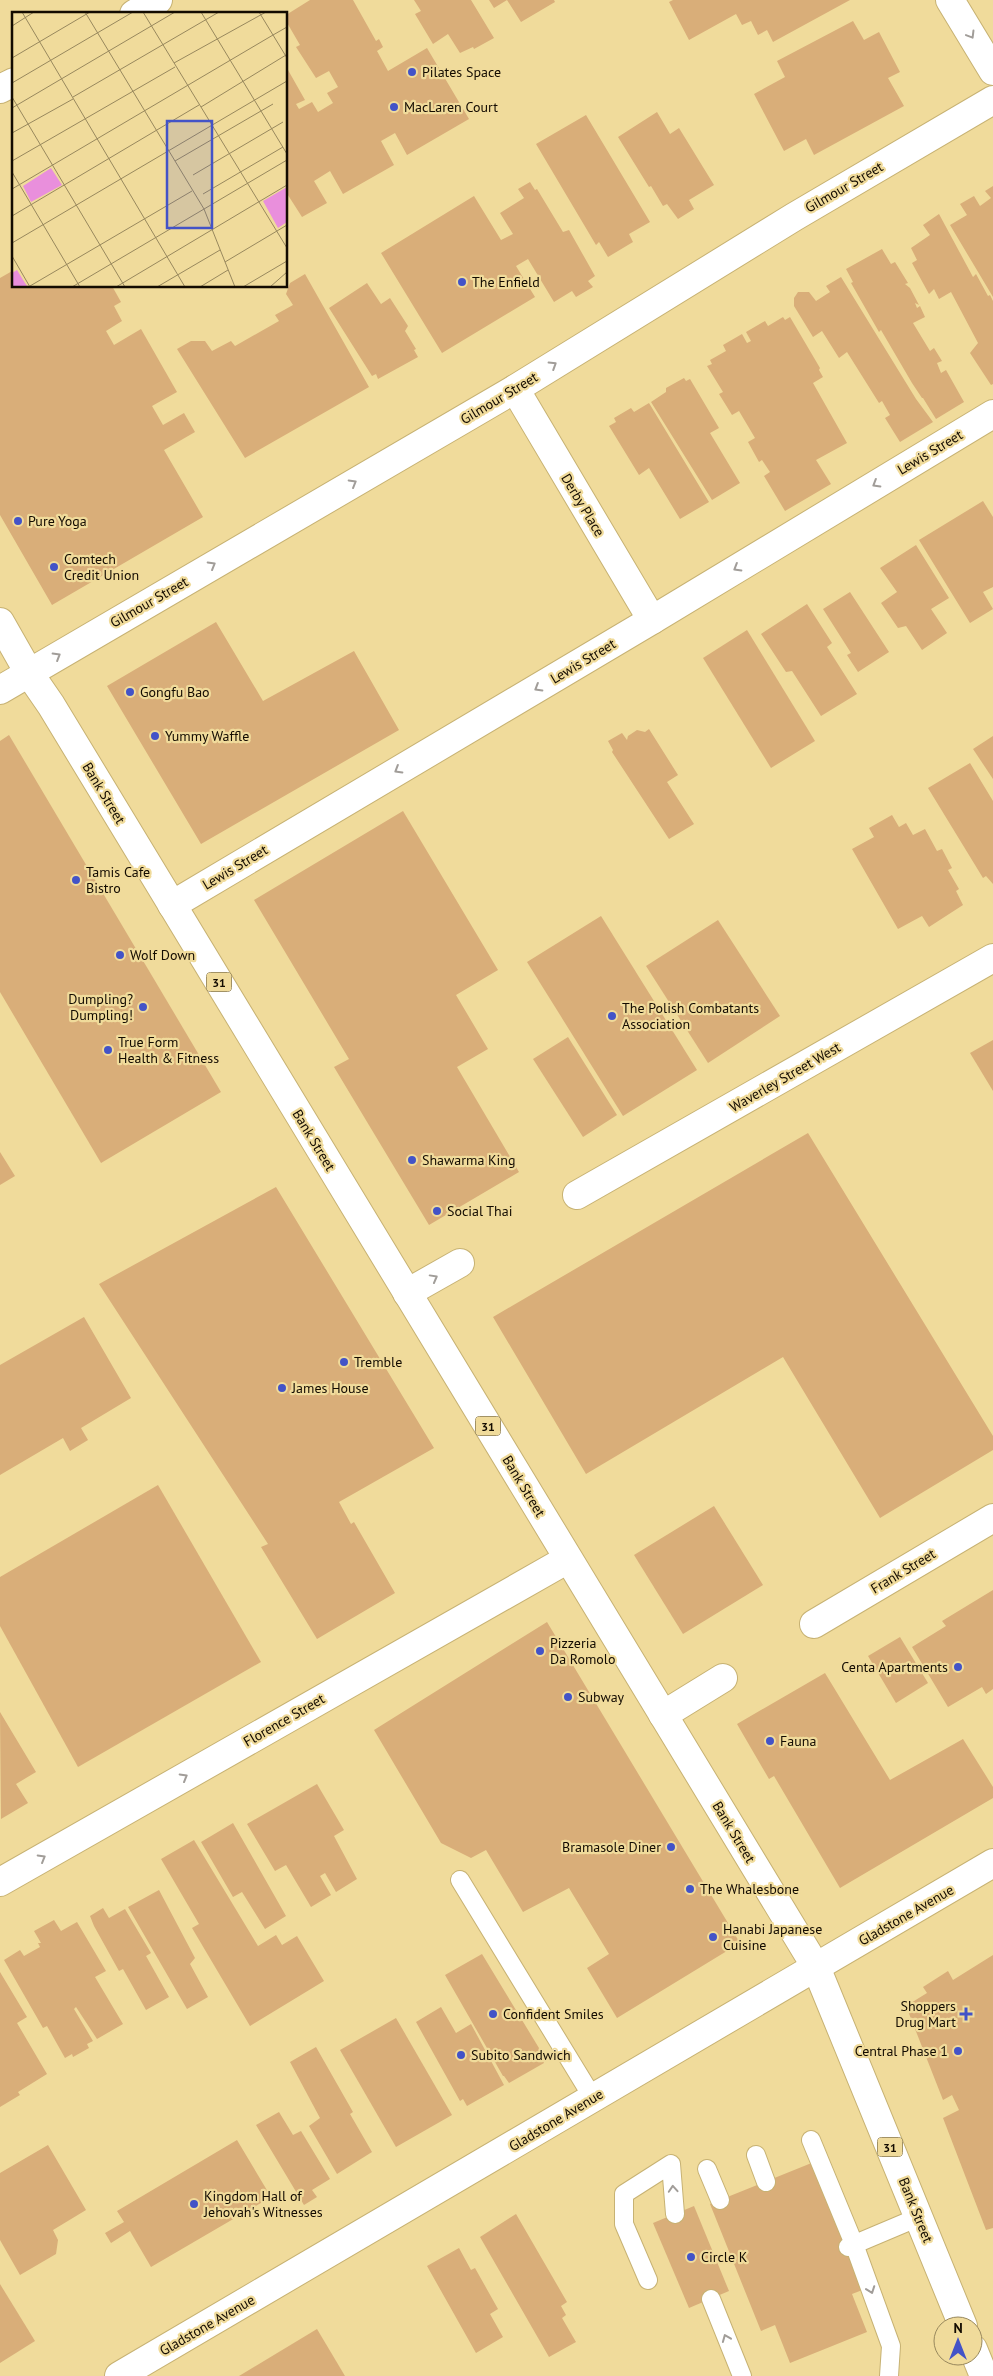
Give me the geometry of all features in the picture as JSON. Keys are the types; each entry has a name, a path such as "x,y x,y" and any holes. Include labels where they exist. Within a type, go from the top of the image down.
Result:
{"street":[{"path":"137,12 158,0"},
{"path":"950,0 993,71"},
{"path":"0,89 12,83"},
{"name":"Gilmour Street","path":"0,690 515,389 794,217 993,100"},
{"name":"Derby Place","path":"515,389 652,620"},
{"name":"Lewis Street","path":"172,905 652,620 993,414"},
{"name":"Bank Street","path":"0,622 29,673 51,705 816,1967 959,2316"},
{"name":"Waverley Street West","path":"577,1195 993,958"},
{"path":"407,1293 460,1263"},
{"name":"Frank Street","path":"814,1624 993,1518"},
{"name":"Florence Street","path":"0,1882 568,1559"},
{"path":"663,1715 723,1678"},
{"name":"Gladstone Avenue","path":"120,2376 993,1863"}],"lane":[{"path":"460,1880 593,2098"},
{"path":"811,2140 891,2346 889,2376"},
{"path":"756,2155 766,2182"},
{"path":"648,2280 624,2224 624,2194 671,2164 675,2214"},
{"path":"707,2169 720,2200"},
{"path":"851,2246 919,2217"},
{"path":"711,2300 742,2376"}],"building":[{"name":"MacLaren Court","path":"310,0 353,0 376,41 379,39 383,47 377,51 388,71 427,48 469,119 407,155 395,133 381,141 394,165 343,194 330,171 314,181 327,203 302,217 288,195 288,70 305,100 296,104 299,109 312,102 318,112 333,103 327,93 338,87 329,71 316,78 296,47 300,45 288,24 288,14"},
{"path":"414,0 471,0 494,38 474,49 473,47 460,53 448,34 433,44 415,14 421,11"},
{"path":"489,0 507,0 494,8"},
{"path":"507,0 554,0 555,2 521,22"},
{"path":"673,0 850,0 773,42 767,30 758,35 751,21 742,25 736,14 689,40 669,2"},
{"path":"853,21 864,40 879,32 900,72 888,78 904,106 814,155 806,139 784,151 754,94 785,77 777,61"},
{"path":"657,112 670,134 679,128 714,185 689,200 694,209 678,219 667,204 663,206 651,186 649,187 618,137"},
{"path":"586,115 650,222 629,234 633,242 608,257 599,242 596,245 536,144"},
{"name":"The Enfield","path":"530,182 535,190 537,189 563,232 569,230 595,276 588,281 593,287 576,297 572,291 554,302 528,259 516,266 535,297 442,353 381,253 474,196 501,240 513,234 500,213 524,198 518,189"},
{"path":"993,186 993,297 950,225 967,215 960,204 974,196 980,206 991,198 985,191"},
{"path":"939,214 973,277 976,274 988,296 990,295 993,301 993,384 991,385 970,353 978,343 951,292 939,299 934,289 929,294 912,263 917,260 911,248 930,235 923,225"},
{"path":"882,249 891,264 895,262 908,283 905,284 910,288 919,305 915,303 917,308 920,306 925,317 913,323 930,351 934,348 942,361 937,363 941,373 946,370 964,402 936,419 881,330 879,332 851,283 853,282 846,269"},
{"path":"12,271 12,288 113,288 121,302 114,306 122,321 106,331 114,345 141,329 177,392 152,406 163,425 184,413 195,432 164,450 203,517 52,605 0,515 0,278"},
{"path":"305,274 369,387 245,458 177,349 191,341 205,341 212,351 231,341 235,346 279,321 275,315 293,305 286,294 290,283"},
{"path":"841,277 916,399 933,422 900,442 885,418 890,415 882,401 879,403 847,352 839,358 822,331 813,337 794,306 794,298 798,292 809,292 816,301 830,292 826,286"},
{"path":"367,283 381,304 390,298 408,326 405,331 416,349 414,350 418,357 378,379 376,374 372,376 329,308"},
{"path":"783,317 785,320 790,317 820,368 819,370 823,377 813,383 847,443 816,460 831,484 785,511 764,476 770,472 762,460 759,462 748,442 755,438 739,411 732,415 719,394 723,392 707,366 712,364 710,360 726,351 723,345 742,334 747,343 751,341 746,332 765,321 768,326"},
{"path":"684,378 686,381 690,379 719,428 710,433 740,483 712,500 651,402 666,392 666,388"},
{"path":"649,403 709,502 680,519 649,468 639,475 609,426 616,422 614,418 631,408 634,412"},
{"path":"983,501 993,517 993,587 983,592 993,609 970,623 919,540"},
{"path":"916,545 949,598 931,609 947,633 922,650 906,626 898,628 881,603 897,592 880,568"},
{"path":"850,592 889,652 858,672 847,655 851,653 823,609"},
{"path":"807,604 832,643 827,647 857,694 821,716 792,671 786,672 761,634"},
{"path":"216,622 263,701 354,651 399,730 201,844 107,686"},
{"path":"747,630 815,741 771,768 703,658"},
{"path":"649,729 678,775 667,782 694,824 669,839 612,752 613,750 608,741 622,733 627,740 628,736 637,730 645,732"},
{"path":"9,735 221,1092 101,1163 0,992 0,741"},
{"path":"993,736 993,779 973,749"},
{"path":"970,763 993,801 993,884 986,876 983,878 928,788"},
{"path":"403,811 498,970 456,995 488,1049 457,1067 519,1172 429,1225 334,1067 349,1059 254,900"},
{"path":"892,815 899,827 906,823 913,835 925,829 937,851 942,849 952,868 948,870 959,889 956,891 963,905 929,927 922,916 898,929 852,849 874,837 869,828"},
{"name":"The Polish Combatants Association","path":"601,916 697,1070 623,1116 527,962"},
{"path":"718,920 780,1016 708,1063 646,966"},
{"path":"568,1037 617,1115 583,1137 533,1059"},
{"path":"993,1040 993,1091 970,1053"},
{"path":"808,1133 993,1436 993,1450 880,1518 783,1357 586,1474 493,1317"},
{"path":"0,1152 15,1176 0,1185"},
{"name":"James House","path":"276,1187 434,1448 339,1502 351,1524 354,1522 395,1593 317,1639 261,1547 268,1544 99,1284"},
{"path":"84,1317 131,1398 81,1428 88,1440 70,1451 63,1438 0,1475 0,1365"},
{"path":"158,1485 261,1662 78,1767 0,1626 0,1577"},
{"path":"714,1506 763,1585 683,1634 634,1555"},
{"name":"Centa Apartments","path":"993,1590 993,1689 986,1694 982,1687 948,1707 912,1647 946,1626 942,1621"},
{"path":"547,1622 740,1943 617,2018 587,1968 609,1954 569,1888 523,1912 486,1850 471,1858 441,1843 374,1730"},
{"path":"900,1637 928,1683 896,1703 868,1656"},
{"path":"825,1673 890,1780 963,1739 993,1787 993,1798 840,1888 774,1776 769,1779 737,1724"},
{"path":"0,1712 36,1772 16,1784 28,1803 1,1819"},
{"path":"317,1784 344,1830 334,1836 357,1879 336,1892 325,1873 320,1876 331,1895 311,1907 286,1865 275,1871 247,1824"},
{"path":"233,1823 286,1916 265,1929 242,1892 233,1897 201,1842"},
{"path":"194,1840 258,1946 276,1935 282,1945 297,1936 324,1981 250,2026 192,1928 199,1924 161,1859"},
{"path":"159,1890 195,1958 190,1964 208,1997 187,2009 128,1907"},
{"path":"103,1908 109,1918 125,1909 151,1953 146,1956 169,1997 146,2010 123,1969 119,1971 94,1926 90,1916"},
{"path":"54,1920 61,1931 77,1922 106,1971 95,1977 123,2024 97,2039 76,2007 74,2009 93,2041 87,2044 89,2048 73,2057 72,2054 65,2058 47,2026 43,2028 4,1960 20,1950 24,1956 40,1947 38,1943 41,1943 34,1931"},
{"name":"Confident Smiles","path":"482,1954 542,2053 539,2054 544,2063 509,2083 503,2076 445,1975"},
{"name":"Central Phase 1","path":"993,1955 993,2228 986,2230 943,2118 959,2110 952,2095 943,2100 906,2006 927,1993 923,1987 948,1971 953,1980"},
{"path":"0,1972 27,2017 17,2023 47,2074 18,2092 20,2095 0,2107"},
{"name":"Subito Sandwich","path":"441,2007 456,2033 471,2024 504,2085 467,2106 463,2099 460,2101 416,2022"},
{"path":"396,2018 452,2115 396,2147 340,2050"},
{"path":"316,2047 353,2112 350,2114 372,2152 337,2174 309,2126 320,2118 290,2062"},
{"path":"279,2112 293,2135 301,2131 330,2179 312,2190 317,2197 304,2205 256,2125"},
{"name":"Kingdom Hall of Jehovah's Witnesses","path":"237,2140 271,2197 151,2267 130,2231 111,2243 105,2233 124,2222 117,2211"},
{"path":"48,2145 86,2210 53,2230 58,2240 56,2254 20,2275 0,2240 0,2173"},
{"path":"814,2162 865,2289 852,2294 867,2332 790,2363 775,2325 761,2331 710,2204"},
{"name":"Circle K","path":"694,2206 729,2291 689,2308 653,2223"},
{"path":"516,2214 567,2302 561,2306 566,2315 562,2318 576,2342 549,2357 480,2237"},
{"path":"459,2248 471,2270 475,2268 498,2309 490,2314 503,2337 476,2353 427,2266"},
{"path":"0,2284 35,2341 0,2363"},
{"path":"317,2329 345,2376 239,2376"}],"place":[{"name":"Pilates Space","path":"412,72"},
{"name":"MacLaren Court","path":"394,107"},
{"name":"The Enfield","path":"462,282"},
{"name":"Pure Yoga","path":"18,521"},
{"name":"Comtech Credit Union","path":"54,567"},
{"name":"Gongfu Bao","path":"130,692"},
{"name":"Yummy Waffle","path":"155,736"},
{"name":"Tamis Cafe Bistro","path":"76,880"},
{"name":"Wolf Down","path":"120,955"},
{"name":"Dumpling? Dumpling!","path":"143,1007"},
{"name":"The Polish Combatants Association","path":"612,1016"},
{"name":"True Form Health & Fitness","path":"108,1050"},
{"name":"Shawarma King","path":"412,1160"},
{"name":"Social Thai","path":"437,1211"},
{"name":"Tremble","path":"344,1362"},
{"name":"James House","path":"282,1388"},
{"name":"Pizzeria Da Romolo","path":"540,1651"},
{"name":"Centa Apartments","path":"958,1667"},
{"name":"Subway","path":"568,1697"},
{"name":"Fauna","path":"770,1741"},
{"name":"Bramasole Diner","path":"671,1847"},
{"name":"The Whalesbone","path":"690,1889"},
{"name":"Hanabi Japanese Cuisine","path":"713,1937"},
{"name":"Confident Smiles","path":"493,2014"},
{"name":"Shoppers Drug Mart","path":"966,2014"},
{"name":"Central Phase 1","path":"958,2051"},
{"name":"Subito Sandwich","path":"461,2055"},
{"name":"Kingdom Hall of Jehovah's Witnesses","path":"194,2204"},
{"name":"Circle K","path":"691,2257"}]}
